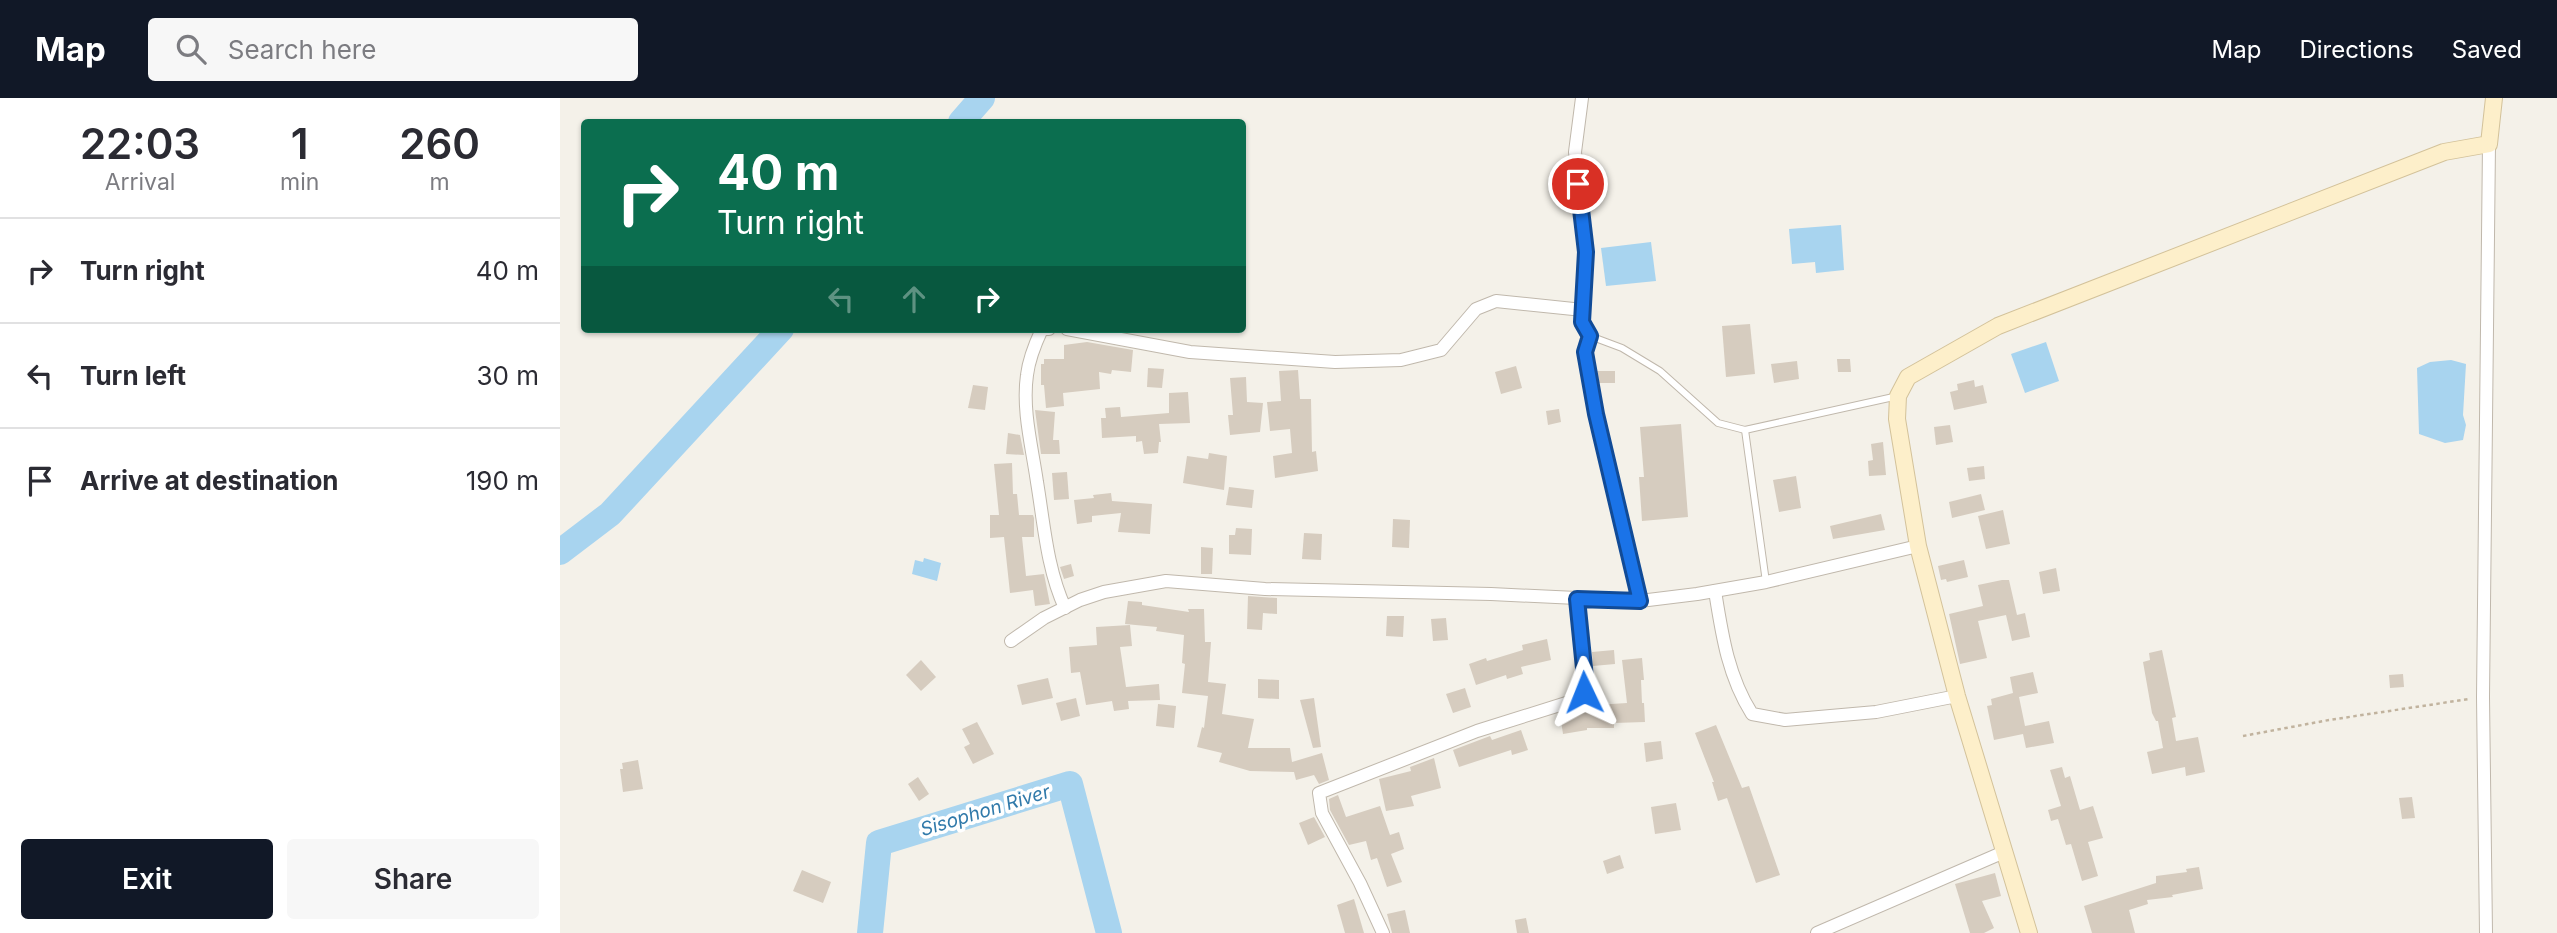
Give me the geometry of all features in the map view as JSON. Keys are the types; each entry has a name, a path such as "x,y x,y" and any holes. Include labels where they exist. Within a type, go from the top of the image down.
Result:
{"main road":[{"path":"2029,933 1957,696 1918,546 1897,419 1898,396 1908,377 1997,326 2445,152 2490,144 2494,98"}],"street":[{"path":"1582,98 1575,152 1586,252 1582,322 1590,336 1585,352 1596,414 1640,601"},
{"path":"2486,933 2483,697 2490,144"},
{"path":"1088,333 1190,352 1335,362 1401,360 1441,350 1475,309 1496,301 1583,310"},
{"path":"1040,333 1027,376 1026,414 1048,548 1058,593 1065,608"},
{"path":"1011,641 1044,618 1104,592 1166,581 1265,589 1491,594 1640,601 1766,582 1918,546"},
{"path":"1715,591 1730,669 1740,695 1752,714 1785,720 1876,712 1957,696"},
{"path":"1383,933 1360,883 1322,813 1319,793 1478,731 1579,699 1584,692 1585,678 1577,599"},
{"path":"1817,933 2004,852"}],"lane":[{"path":"1590,336 1622,348 1660,371 1718,424 1745,430 1898,396"},
{"path":"1745,430 1766,582"}],"path":[{"path":"2243,736 2483,697"}],"water":[{"path":"1841,225 1844,270 1816,273 1815,262 1792,264 1789,229"},
{"path":"1651,242 1656,281 1606,286 1601,248"},
{"path":"2046,342 2059,381 2025,393 2011,354"},
{"path":"2451,360 2466,364 2463,415 2466,425 2463,440 2445,443 2419,434 2417,368 2430,362"},
{"path":"924,558 941,563 937,581 912,574 915,560 923,562"}],"building":[{"path":"1750,324 1755,374 1726,377 1722,326"},
{"path":"1087,342 1133,350 1131,372 1099,372 1100,389 1063,393 1064,406 1046,408 1044,385 1041,385 1041,364 1044,364 1044,359 1064,359 1064,345"},
{"path":"1837,359 1850,359 1851,372 1838,372"},
{"path":"1797,361 1799,379 1774,383 1771,364"},
{"path":"1516,366 1522,388 1501,394 1495,372"},
{"path":"1148,368 1164,369 1162,388 1147,387"},
{"path":"1298,370 1300,399 1311,399 1312,452 1316,451 1318,471 1275,478 1273,456 1292,453 1290,429 1270,431 1267,402 1281,401 1279,371"},
{"path":"1597,371 1615,371 1615,383 1599,383"},
{"path":"1246,377 1247,402 1263,403 1260,432 1230,435 1228,415 1233,415 1230,378"},
{"path":"1974,380 1975,387 1983,385 1987,403 1954,410 1950,392 1958,390 1957,384"},
{"path":"973,385 988,387 985,410 968,408"},
{"path":"1188,392 1190,423 1159,424 1161,442 1158,453 1144,454 1142,441 1136,442 1136,436 1102,438 1101,418 1106,418 1105,408 1120,407 1121,417 1169,413 1169,393"},
{"path":"1559,409 1561,422 1548,425 1546,411"},
{"path":"1035,410 1055,412 1053,440 1059,440 1060,454 1041,454"},
{"path":"1681,424 1688,517 1642,521 1639,477 1644,477 1640,427"},
{"path":"1950,425 1953,442 1936,445 1934,427"},
{"path":"1008,433 1020,435 1024,455 1006,454"},
{"path":"1883,442 1886,475 1869,476 1868,461 1873,460 1871,444"},
{"path":"1209,453 1227,456 1224,490 1183,483 1187,456 1208,459"},
{"path":"1012,463 1013,494 1017,494 1019,515 1033,515 1034,518 1034,537 1022,537 1026,576 1044,574 1050,604 1035,606 1033,590 1010,593 1004,537 990,538 990,515 999,515 994,464"},
{"path":"1984,466 1985,479 1969,481 1967,468"},
{"path":"1067,472 1069,499 1054,500 1052,473"},
{"path":"1796,476 1801,508 1779,512 1773,480"},
{"path":"1229,487 1254,490 1252,508 1226,505"},
{"path":"1111,493 1112,501 1152,504 1150,534 1118,532 1121,513 1092,516 1092,522 1077,524 1074,500"},
{"path":"1981,494 1985,510 1952,518 1949,502"},
{"path":"2003,510 2010,544 1986,549 1978,516"},
{"path":"1881,514 1885,530 1833,539 1830,526"},
{"path":"1393,519 1410,520 1409,548 1392,547"},
{"path":"1236,528 1252,529 1251,555 1229,554 1229,535 1235,535"},
{"path":"1304,533 1322,534 1321,560 1302,559"},
{"path":"1201,547 1213,548 1212,574 1201,574"},
{"path":"1964,560 1968,577 1947,582 1946,579 1941,580 1938,566"},
{"path":"1071,564 1074,576 1064,579 1060,567"},
{"path":"2056,568 2060,591 2043,594 2039,572"},
{"path":"2009,580 2017,615 2025,613 2030,637 2012,641 2006,615 1978,621 1987,658 1960,664 1949,614 1983,606 1978,585"},
{"path":"1248,596 1277,598 1277,614 1263,613 1262,630 1247,629"},
{"path":"1128,601 1189,612 1188,609 1204,609 1205,642 1211,642 1208,682 1226,684 1222,714 1254,719 1248,748 1290,748 1292,762 1322,753 1329,780 1319,784 1314,775 1296,780 1294,772 1250,771 1219,762 1222,753 1197,747 1202,727 1204,728 1208,696 1182,693 1184,635 1156,631 1157,627 1125,624"},
{"path":"1387,616 1404,616 1403,637 1386,636"},
{"path":"1446,618 1448,640 1433,641 1431,619"},
{"path":"1130,625 1132,646 1120,647 1126,687 1159,684 1160,700 1128,701 1129,709 1114,711 1112,701 1086,705 1080,672 1071,673 1069,647 1097,645 1096,627"},
{"path":"1547,639 1551,660 1521,667 1523,674 1507,679 1506,675 1476,685 1469,664 1523,650 1522,645"},
{"path":"1614,650 1615,664 1593,666 1592,652"},
{"path":"2162,650 2176,717 2172,718 2176,741 2198,737 2205,772 2186,776 2185,767 2152,774 2147,752 2163,748 2158,721 2152,713 2143,662 2150,660 2149,653"},
{"path":"1642,658 1642,703 1645,722 1614,723 1614,728 1587,728 1563,734 1560,714 1596,708 1596,705 1627,703 1622,660"},
{"path":"921,660 936,677 921,691 906,675"},
{"path":"2033,672 2038,693 2019,697 2025,726 2049,721 2054,743 2026,748 2023,734 1994,740 1987,706 1992,705 1991,699 2013,693 2010,677"},
{"path":"2403,674 2404,687 2390,688 2389,675"},
{"path":"1048,678 1053,698 1022,705 1017,685"},
{"path":"1258,679 1279,680 1279,699 1258,698"},
{"path":"1465,688 1471,707 1453,713 1446,694"},
{"path":"1076,698 1080,716 1061,721 1056,703"},
{"path":"1314,698 1321,747 1313,748 1300,700"},
{"path":"1158,704 1176,706 1174,728 1156,726"},
{"path":"977,722 994,754 973,764 964,747 970,744 962,729"},
{"path":"1716,725 1742,788 1749,786 1780,875 1756,883 1727,798 1718,801 1714,782 1695,733"},
{"path":"1521,730 1528,750 1512,755 1511,750 1459,767 1453,750 1490,736 1492,740"},
{"path":"1661,741 1663,759 1646,762 1644,743"},
{"path":"1434,758 1441,788 1411,796 1414,806 1386,811 1379,779 1411,771 1410,767"},
{"path":"638,760 643,789 623,792 620,769 623,769 622,763"},
{"path":"2062,767 2065,778 2070,776 2080,810 2093,806 2103,838 2088,842 2098,876 2082,881 2071,844 2066,845 2058,819 2051,821 2048,810 2061,806 2050,770"},
{"path":"918,777 929,794 919,801 908,784"},
{"path":"1338,795 1346,817 1380,806 1390,835 1399,832 1404,849 1391,854 1402,882 1387,887 1377,858 1371,860 1366,841 1349,845 1330,810 1329,799"},
{"path":"2412,797 2415,818 2402,819 2399,798"},
{"path":"1676,803 1681,830 1655,834 1651,807"},
{"path":"1314,817 1325,837 1308,845 1299,823"},
{"path":"1620,855 1624,868 1607,874 1603,861"},
{"path":"2199,867 2203,889 2147,900 2148,904 2129,910 2135,933 2092,933 2084,906 2156,883 2156,876 2187,872 2186,869"},
{"path":"802,870 831,882 823,903 793,891"},
{"path":"1995,873 2001,896 1982,901 1994,928 1984,933 1970,933 1955,884"},
{"path":"1354,899 1364,933 1345,933 1337,905"},
{"path":"1405,910 1410,933 1392,933 1387,914"},
{"path":"1526,918 1529,933 1517,933 1515,920"}],"waterway":[{"name":"Sisophon River","path":"964,119 982,98"},
{"name":"Sisophon River","path":"560,552 610,514 777,333"},
{"name":"Sisophon River","path":"870,933 879,843 1070,784 1109,933"}],"route":[{"path":"1578,184 1586,252 1582,322 1590,336 1585,352 1596,414 1640,601 1577,599 1584,692"}]}
